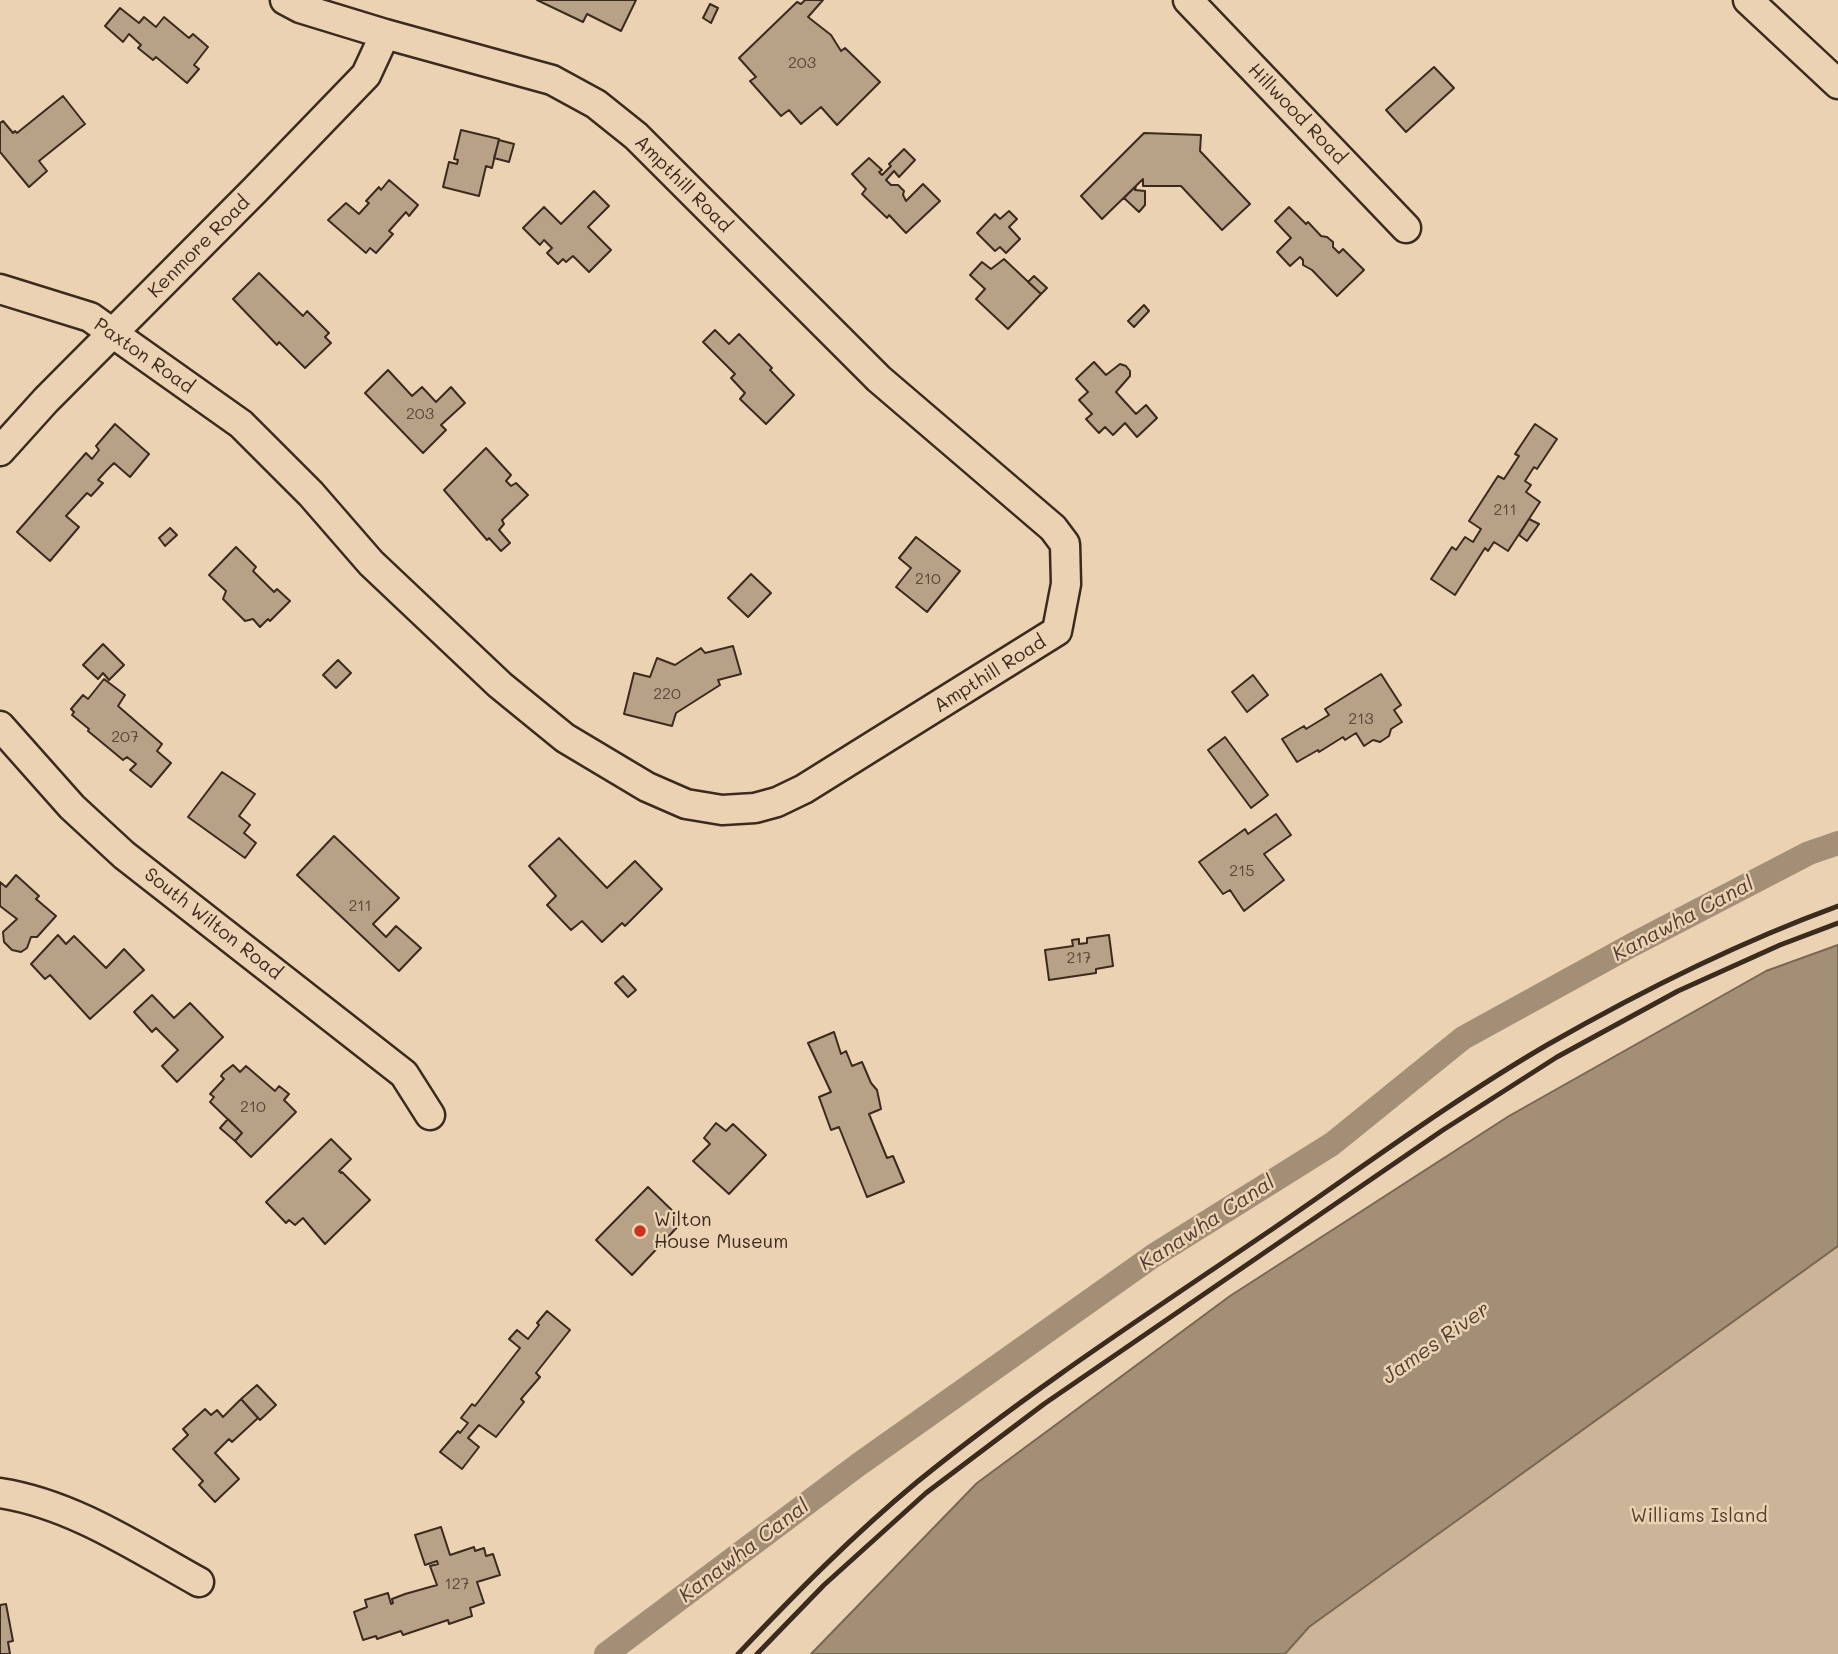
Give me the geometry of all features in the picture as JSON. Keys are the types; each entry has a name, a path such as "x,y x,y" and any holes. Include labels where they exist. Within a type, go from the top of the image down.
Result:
{"street":[{"name":"Ampthill Road","path":"241,424 311,494 371,563 500,685 565,738 647,787 687,804 722,810 755,808 777,802 804,789 1057,631 1066,584 1065,544 1053,528 880,379 636,136 596,104 552,80 300,8 285,0"},
{"name":"Hillwood Road","path":"1188,0 1406,228"},
{"path":"1748,0 1792,44 1838,84"},
{"name":"Kenmore Road","path":"0,451 366,75 385,33"},
{"name":"Paxton Road","path":"0,289 90,317 241,424"},
{"name":"South Wilton Road","path":"0,726 72,807 124,855 404,1074 430,1115"},
{"path":"0,1493 26,1497 96,1525 199,1582"}],"green space":[{"name":"Williams Island","path":"1838,1246 1838,1654 1285,1654 1309,1628"}],"water":[{"name":"James River","path":"1838,945 1838,1246 1309,1627 1285,1654 811,1654 977,1483 1230,1296 1509,1116 1766,971"}],"building":[{"path":"537,0 636,0 621,31 587,14 583,22"},
{"path":"805,0 823,0 808,17 831,35 841,51 845,48 880,82 837,125 821,107 801,124 789,110 781,116 750,81 756,77 739,58 797,2 801,4"},
{"path":"710,4 718,8 711,23 703,18"},
{"path":"120,8 139,23 144,17 156,27 164,17 189,38 193,34 208,47 194,65 199,69 187,83 156,57 153,60 138,48 141,45 129,34 123,42 105,26"},
{"path":"1434,67 1454,88 1406,132 1386,110"},
{"path":"63,96 85,124 39,161 47,171 29,187 0,152 0,123 3,121 13,133 17,133"},
{"path":"461,130 499,139 492,168 486,166 479,196 443,187 449,162 457,164 458,160 454,159"},
{"path":"1144,133 1201,135 1200,151 1250,204 1222,230 1181,186 1143,186 1143,179 1102,219 1081,196"},
{"path":"499,140 514,144 509,162 494,158"},
{"path":"904,149 915,160 899,177 894,171 886,180 904,191 906,201 923,184 940,201 906,233 889,215 887,218 862,194 866,189 852,174 869,158 882,170 879,172 882,175"},
{"path":"389,180 418,205 409,216 406,212 389,231 393,234 376,253 370,248 366,253 328,220 346,203 359,214 369,203 366,201"},
{"path":"1136,186 1135,190 1145,191 1145,205 1139,212 1124,198"},
{"path":"594,191 609,206 588,227 611,250 589,272 573,256 558,264 547,253 552,248 544,240 540,245 523,228 544,207 561,224"},
{"path":"1289,207 1321,236 1333,242 1333,247 1339,253 1343,249 1364,270 1337,296 1312,270 1303,265 1300,257 1290,266 1277,252 1291,238 1275,221"},
{"path":"1009,211 1017,219 1009,227 1020,239 1006,253 1000,247 995,251 977,233 995,214 1000,219"},
{"path":"1004,259 1041,294 1008,329 976,299 985,289 970,275 982,262 991,269"},
{"path":"259,273 303,316 307,311 329,333 325,337 331,343 305,368 279,342 277,345 233,299"},
{"path":"1034,276 1047,288 1041,294 1028,282"},
{"path":"1144,305 1149,311 1134,327 1128,321"},
{"path":"715,330 729,344 739,334 794,395 766,424 740,399 745,393 731,378 735,374 703,342"},
{"path":"1094,362 1106,375 1120,364 1126,366 1130,376 1116,392 1136,414 1146,405 1157,418 1137,437 1125,423 1113,435 1105,427 1099,433 1086,419 1092,414 1079,400 1088,392 1076,379"},
{"path":"388,370 412,396 422,387 436,402 451,387 465,403 441,425 446,430 423,453 365,393"},
{"path":"115,424 149,454 130,477 114,463 106,471 98,480 103,483 91,496 87,493 66,516 79,527 50,561 17,532 86,453 92,459 99,450 96,446"},
{"path":"1535,424 1557,439 1537,469 1534,467 1525,481 1531,485 1526,492 1540,502 1508,551 1494,542 1488,551 1485,548 1455,595 1431,579 1452,547 1456,550 1465,537 1473,542 1481,529 1469,521 1498,476 1504,479 1519,456 1515,454"},
{"path":"486,448 511,475 506,481 511,486 516,483 528,495 502,520 504,524 499,530 510,543 501,551 489,538 487,540 444,490"},
{"path":"1529,519 1539,524 1527,541 1519,535"},
{"path":"170,528 177,535 165,546 159,538"},
{"path":"916,537 960,571 927,612 896,587 911,568 899,558"},
{"path":"236,547 256,567 253,571 274,592 277,589 290,601 260,627 253,619 245,621 223,599 226,591 209,575"},
{"path":"751,574 771,593 748,617 728,598"},
{"path":"103,644 124,665 109,680 103,673 98,679 83,665"},
{"path":"733,646 741,674 718,680 720,685 676,713 672,726 624,714 634,673 650,677 657,658 675,665 701,648 705,653"},
{"path":"338,660 351,673 336,688 323,675"},
{"path":"1381,674 1401,705 1394,710 1402,722 1391,729 1389,736 1380,742 1373,740 1364,746 1356,733 1345,740 1343,737 1297,762 1282,739 1329,715 1325,709"},
{"path":"1253,675 1268,695 1247,712 1232,692"},
{"path":"104,679 125,695 118,706 162,744 157,751 171,763 151,787 130,770 136,764 127,757 123,760 72,715 74,712 71,709 83,695 88,699"},
{"path":"1225,737 1268,795 1251,808 1208,750"},
{"path":"222,772 255,794 239,816 250,825 244,833 256,843 245,858 188,817"},
{"path":"1276,814 1291,835 1264,854 1284,880 1244,911 1230,890 1223,894 1199,862 1245,829 1248,834"},
{"path":"334,836 399,898 373,924 386,937 396,926 421,948 399,971 297,875"},
{"path":"559,838 607,888 635,861 662,889 625,926 622,923 602,942 582,921 571,930 547,905 556,896 529,866"},
{"path":"16,875 39,896 36,899 56,916 37,937 31,937 27,948 21,952 12,950 4,942 3,932 17,919 0,906 0,882 6,887"},
{"path":"58,935 66,944 74,936 106,968 124,949 144,970 90,1019 50,975 45,979 31,964"},
{"path":"1109,935 1113,966 1096,969 1096,973 1049,980 1045,950 1073,946 1072,940 1079,939 1079,944 1087,943 1087,938"},
{"path":"623,976 636,990 628,997 615,983"},
{"path":"152,995 174,1018 190,1003 223,1037 177,1082 162,1066 178,1050 156,1028 152,1032 134,1012"},
{"path":"834,1032 841,1054 846,1051 852,1066 862,1062 877,1090 881,1109 869,1114 887,1158 893,1156 904,1182 867,1197 839,1127 831,1130 819,1097 831,1092 808,1043"},
{"path":"233,1065 240,1072 246,1066 275,1091 279,1086 289,1094 284,1100 296,1112 251,1157 235,1141 242,1133 210,1102 214,1097 210,1094 224,1079 221,1076"},
{"path":"228,1119 242,1133 235,1141 220,1128"},
{"path":"716,1123 726,1131 733,1124 766,1155 729,1194 693,1161 710,1144 704,1138"},
{"path":"331,1139 351,1159 339,1171 370,1200 325,1244 303,1218 295,1225 289,1220 286,1223 266,1202"},
{"name":"Wilton House Museum","path":"648,1187 683,1221 632,1275 596,1240"},
{"path":"547,1311 570,1330 536,1373 540,1377 521,1399 524,1402 496,1437 479,1425 468,1438 479,1447 462,1469 440,1452 468,1423 461,1418 472,1404 475,1406 520,1348 509,1339 517,1330 528,1339"},
{"path":"257,1385 276,1405 260,1420 241,1399"},
{"path":"241,1399 258,1418 232,1442 229,1439 215,1453 239,1479 215,1502 199,1485 203,1481 173,1449 188,1435 183,1429 205,1409 211,1415 217,1410 223,1417"},
{"path":"441,1527 450,1555 474,1547 475,1551 484,1548 486,1556 493,1554 500,1575 477,1582 484,1603 470,1608 472,1616 449,1624 448,1620 403,1635 401,1631 377,1639 376,1636 363,1640 354,1612 367,1607 365,1600 388,1593 391,1604 392,1599 437,1585 430,1566 438,1564 437,1561 425,1565 415,1535"},
{"path":"6,1604 13,1641 8,1642 10,1654 0,1654 0,1605"}],"waterway":[{"name":"Kanawha Canal","path":"606,1654 858,1465 1153,1256 1332,1144 1463,1038 1632,945 1809,853 1838,843"}],"railway":[{"path":"738,1654 847,1544 959,1448 1090,1353 1441,1112 1547,1045 1654,987 1726,952 1838,906"},
{"path":"757,1654 824,1585 926,1493 1044,1404 1443,1130 1557,1057 1678,991 1780,945 1838,923"}],"place":[{"name":"Wilton House Museum","path":"640,1231"}]}
